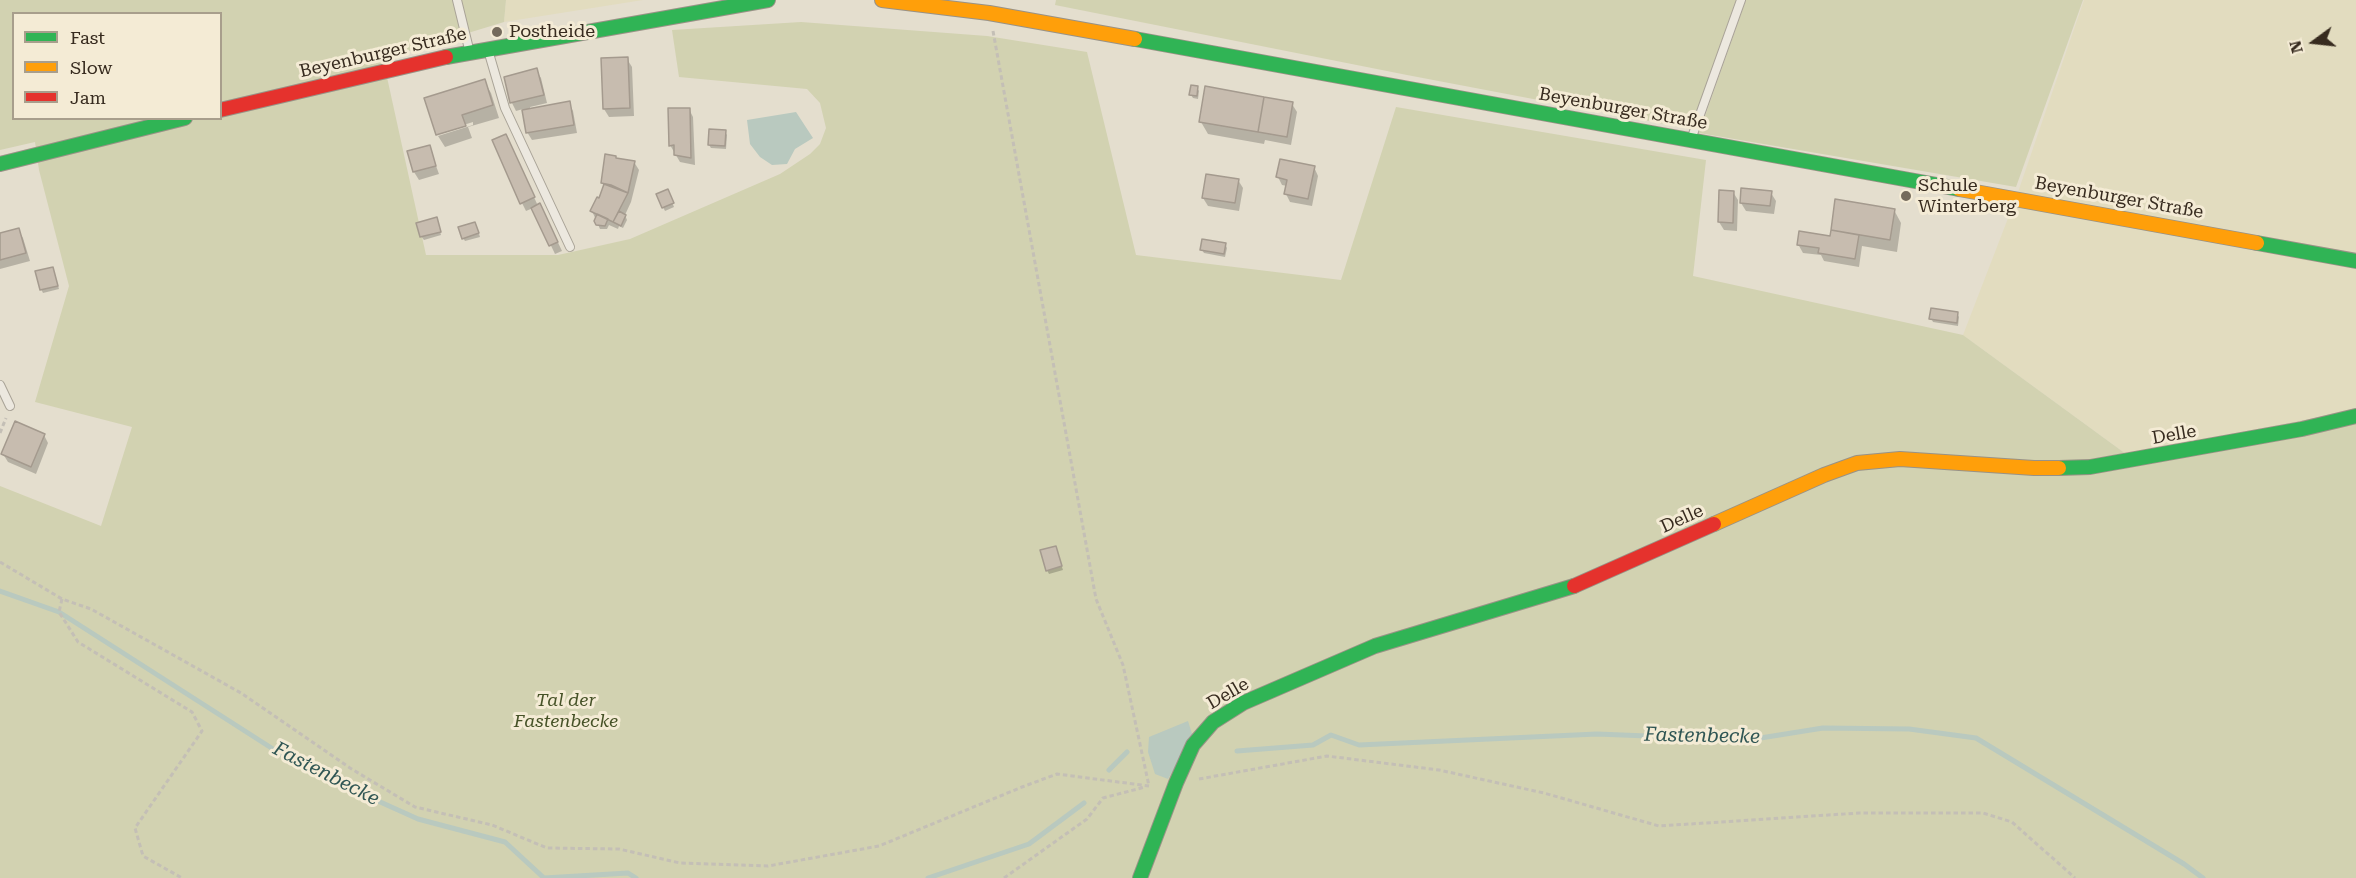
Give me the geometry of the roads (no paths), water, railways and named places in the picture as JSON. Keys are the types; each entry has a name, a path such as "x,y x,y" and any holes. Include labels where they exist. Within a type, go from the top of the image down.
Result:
{"main road":[{"name":"Beyenburger Straße","path":"222,110 469,51 768,0"},
{"name":"Beyenburger Straße","path":"882,0 989,13 2356,261"},
{"path":"0,164 177,120"},
{"name":"Delle","path":"1140,878 1176,783 1193,746 1213,722 1243,704 1375,646 1580,584 1824,475 1857,463 1900,459 2034,468 2090,467 2302,429 2356,416"}],"lane":[{"path":"457,0 469,51"},
{"path":"1692,139 1741,0"},
{"path":"487,48 505,108 570,247"},
{"path":"0,386 10,406"}],"waterway":[{"name":"Fastenbecke","path":"0,591 59,612 298,765 418,819 505,842 544,878 628,873 636,878"},
{"name":"Fastenbecke","path":"1237,751 1313,745 1331,735 1359,745 1597,734 1748,740 1823,728 1909,729 1976,738 2184,864 2203,878"},
{"name":"Fastenbecke","path":"1109,770 1127,752"},
{"name":"Fastenbecke","path":"928,878 1029,844 1084,803"}],"place":[{"name":"Postheide","path":"497,32"},
{"name":"Schule Winterberg","path":"1906,196"}],"park label":[{"name":"Tal der Fastenbecke","path":"566,711"}]}
